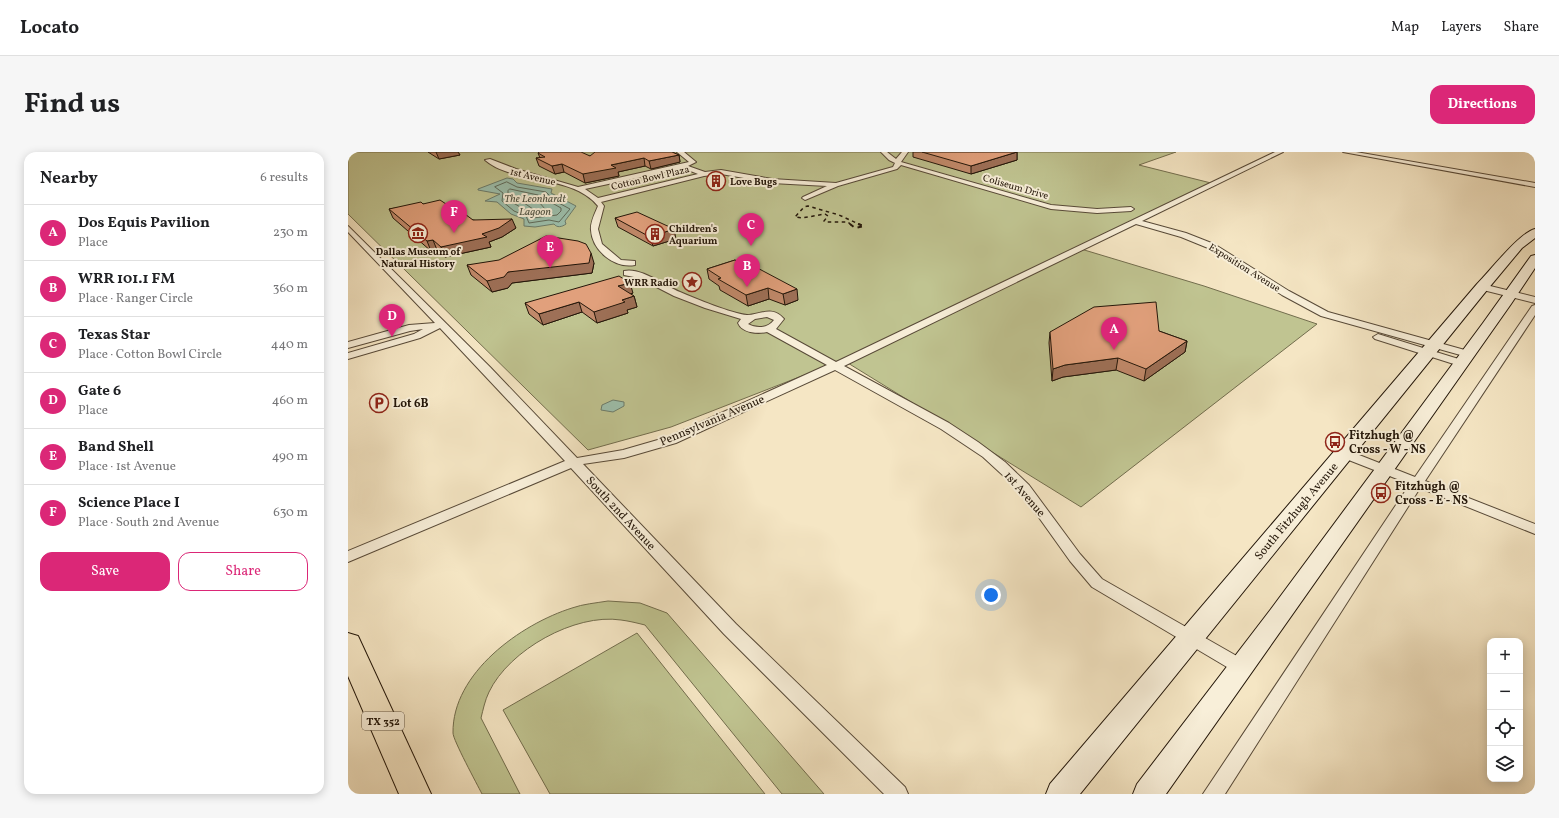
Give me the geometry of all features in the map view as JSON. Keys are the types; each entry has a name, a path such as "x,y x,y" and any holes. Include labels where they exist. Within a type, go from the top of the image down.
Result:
{"main road":[{"name":"South Fitzhugh Avenue","path":"1061,794 1345,454 1482,287 1518,246 1535,232"},
{"path":"1518,246 1535,250"},
{"path":"1148,794 1243,668 1384,469 1512,294 1535,259"},
{"name":"TX 352","path":"348,644 415,794"}],"street":[{"path":"680,152 693,162 683,166"},
{"path":"884,152 891,159 899,163"},
{"name":"Pennsylvania Avenue","path":"348,557 574,462 624,454 672,440 836,366 1280,152"},
{"path":"1346,152 1535,185"},
{"path":"805,198 836,185 895,168 899,163 899,159 904,153 914,153"},
{"name":"1st Avenue","path":"488,160 508,170 552,180 577,189 594,198 600,204 601,210 595,225 595,238 618,268"},
{"name":"Coliseum Drive","path":"899,163 1051,207 1097,211 1131,209"},
{"path":"683,166 704,174"},
{"name":"Cotton Bowl Plaza","path":"577,189 683,166"},
{"name":"Cotton Bowl Plaza","path":"600,200 704,174 721,172 772,181 836,185"},
{"path":"1218,174 1228,177"},
{"name":"Exposition Avenue","path":"1136,222 1201,241 1306,304 1350,323 1359,331 1431,348 1465,359"},
{"name":"South 2nd Avenue","path":"348,228 574,462 730,629 898,794"},
{"path":"618,268 632,264 677,294 708,306 748,318 764,314 777,317 779,320 777,325 768,329 756,330 746,328 743,323 748,318"},
{"path":"618,268 627,273 642,270"},
{"path":"1482,287 1535,300"},
{"path":"1213,794 1417,483 1535,308"},
{"path":"348,345 409,328 440,324"},
{"path":"348,356 417,336 440,324"},
{"name":"1st Avenue","path":"768,329 941,424 988,455 1012,475 1030,496 1082,568 1097,583 1243,668"},
{"path":"1345,454 1535,529"}],"shaded area":[{"path":"348,152 1176,152 1139,165 1211,183 1081,249 1204,286 1317,324 1081,507 843,360 671,427 588,450 348,214"},
{"path":"608,601 640,603 667,613 824,794 782,794 645,625 630,621 603,619 584,622 545,638 527,649 512,662 499,677 489,692 481,718 520,794 482,794 461,753 453,733 456,711 464,690 477,671 493,654 532,626 572,608"},
{"path":"637,633 765,794 550,794 503,710"}],"water":[{"name":"The Leonhardt Lagoon","path":"507,178 513,179 517,183 552,189 551,193 576,206 565,221 566,224 560,227 554,224 535,227 524,226 524,219 511,214 497,202 485,201 500,194 478,189"},
{"path":"613,400 624,402 624,406 613,412 601,410 602,405"}],"building":[{"path":"581,152 590,156 595,152 672,152 679,155 649,161 644,158 611,165 616,168 583,174 562,164 552,166 536,158 545,157 538,153"},
{"path":"922,152 1017,152 971,166"},
{"path":"440,200 455,210 458,209 473,220 512,219 499,228 482,234 487,237 441,247 433,240 427,241 389,209 421,202 423,204"},
{"path":"637,212 674,229 650,237 615,218"},
{"path":"546,236 578,241 586,244 591,253 589,263 508,272 504,277 487,281 467,265 499,260"},
{"path":"735,260 743,265 748,263 797,289 783,294 768,288 746,295 718,279 721,278 707,269"},
{"path":"619,276 630,283 618,286 634,296 622,300 625,302 594,312 579,302 539,314 525,303"},
{"path":"1156,302 1159,331 1187,341 1146,369 1118,358 1065,365 1053,369 1050,332 1094,307"}],"railway":[{"path":"850,224 848,222 826,222 824,221 828,216 825,214 802,218 795,217 804,207 808,206 839,215 861,225"},
{"path":"850,224 855,228 864,226 861,225"}],"place":[{"name":"Love Bugs","path":"716,181"},
{"name":"Dallas Museum of Natural History","path":"418,233"},
{"name":"Science Place I","path":"454,233"},
{"name":"Children's Aquarium","path":"655,234"},
{"name":"Texas Star","path":"751,246"},
{"name":"Band Shell","path":"550,268"},
{"name":"WRR Radio","path":"692,282"},
{"name":"WRR 101.1 FM","path":"747,287"},
{"name":"Gate 6","path":"392,337"},
{"name":"Dos Equis Pavilion","path":"1114,350"},
{"name":"Lot 6B","path":"379,403"},
{"name":"Fitzhugh @ Cross - W - NS","path":"1335,442"},
{"name":"Fitzhugh @ Cross - E - NS","path":"1381,493"}]}
